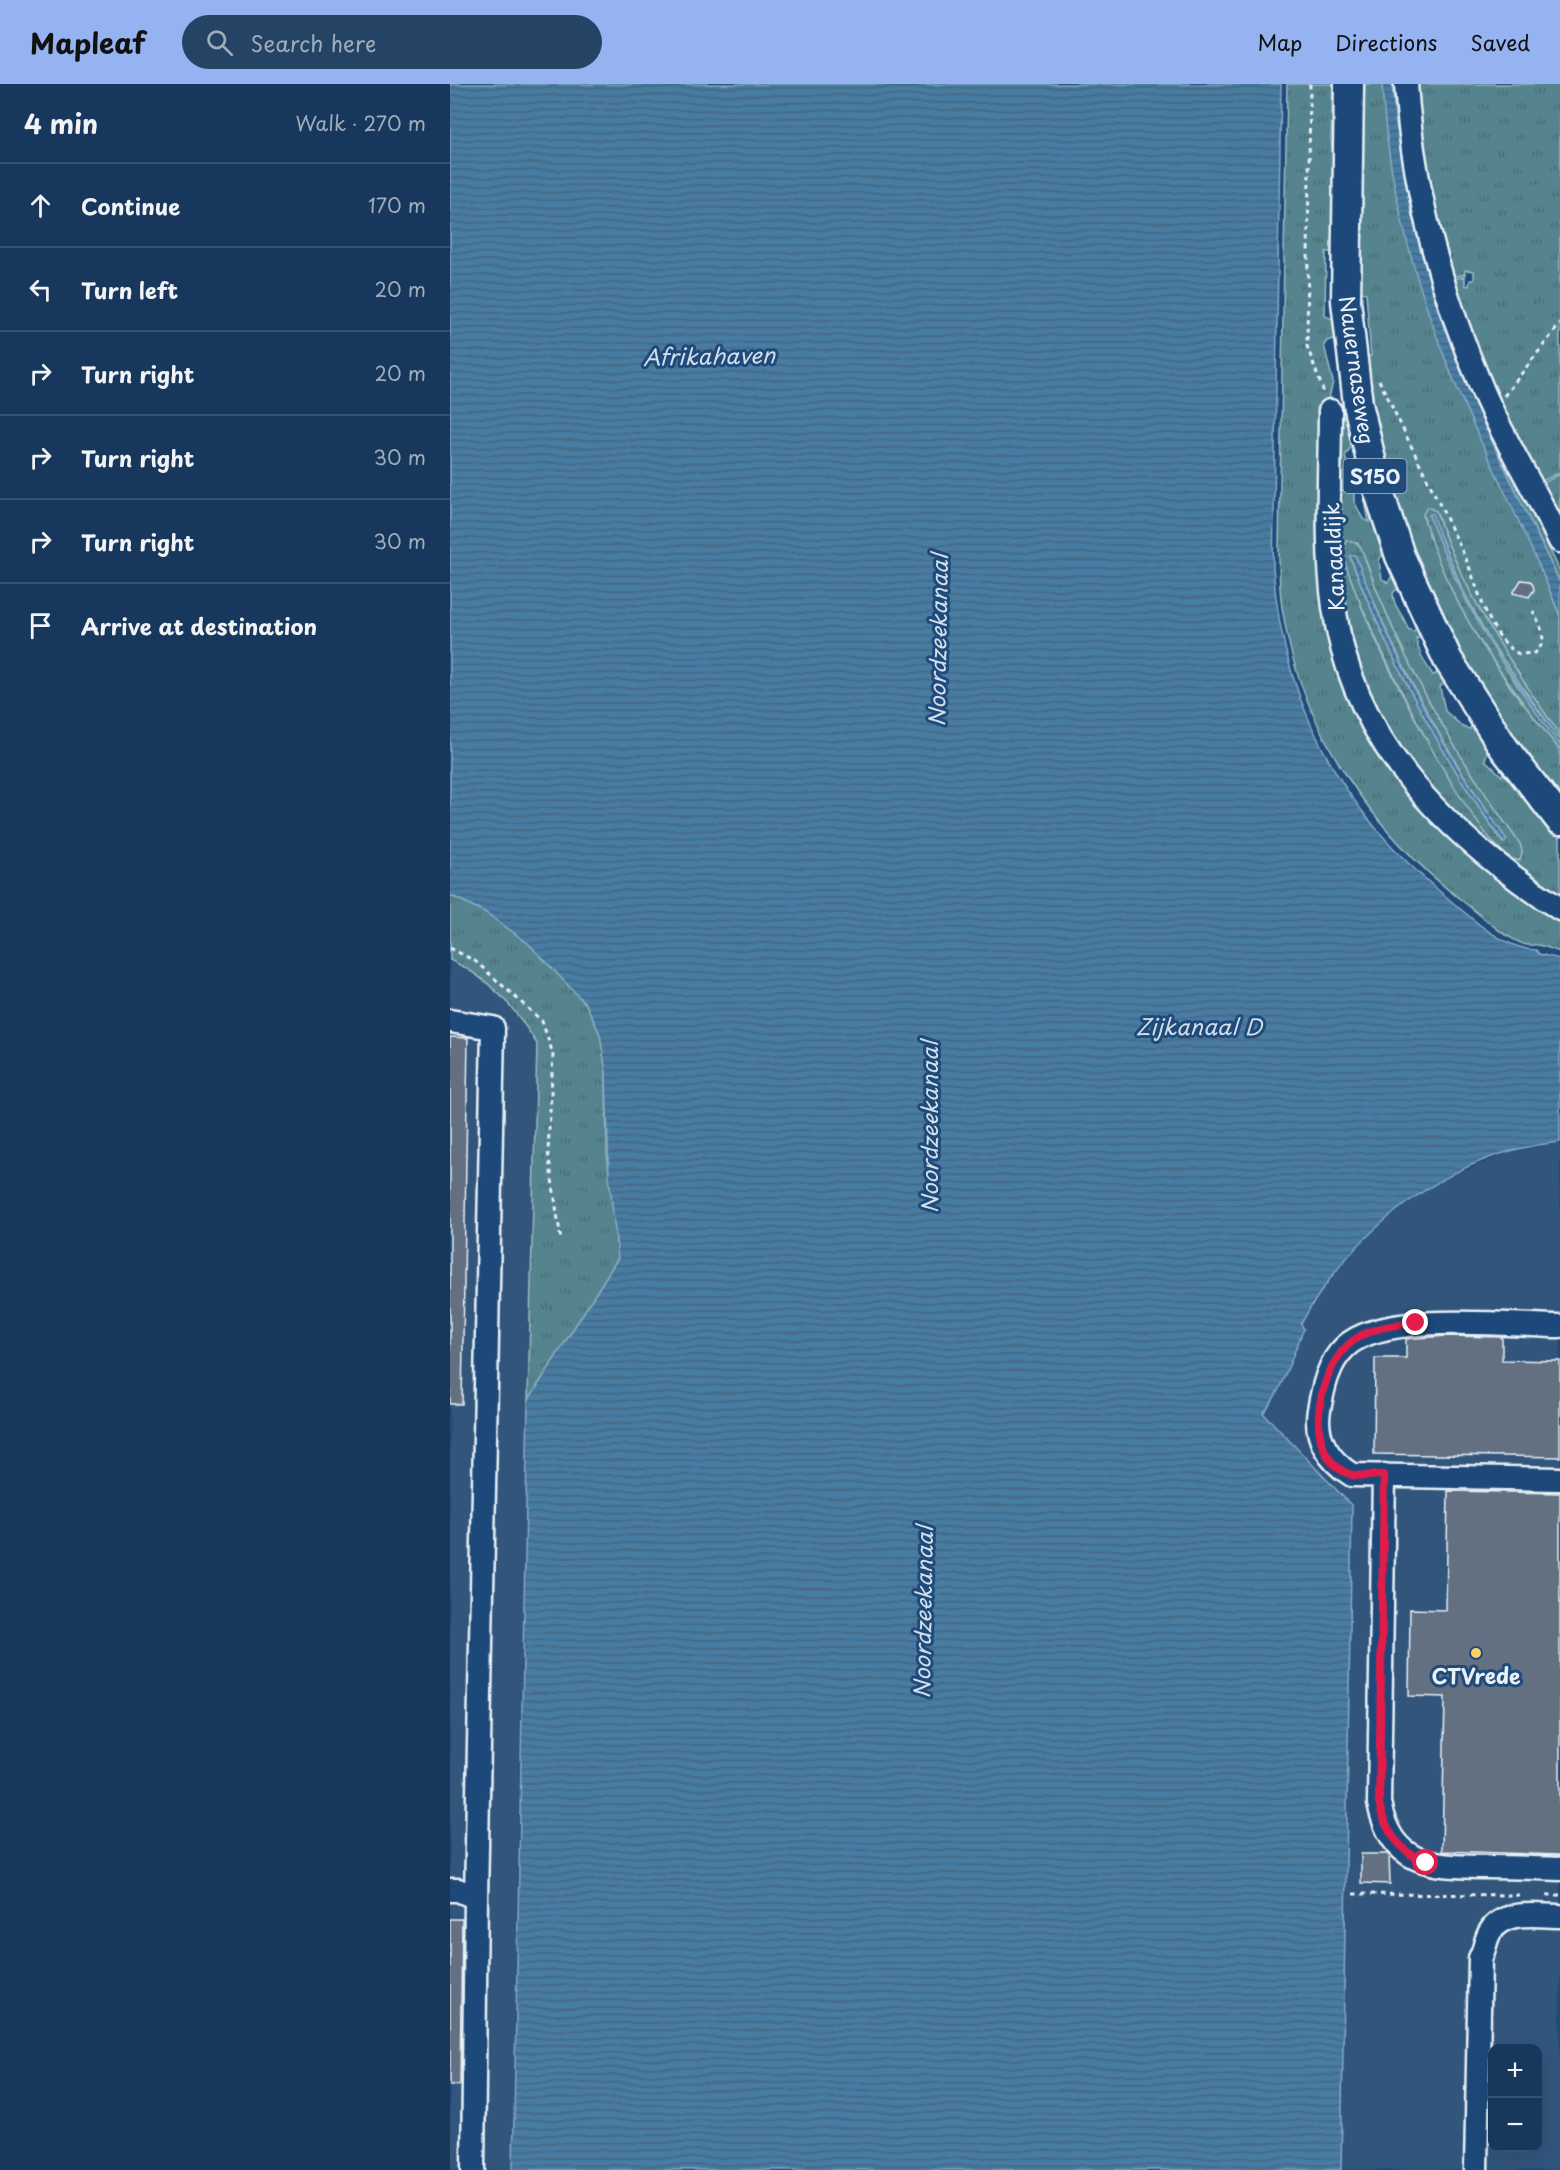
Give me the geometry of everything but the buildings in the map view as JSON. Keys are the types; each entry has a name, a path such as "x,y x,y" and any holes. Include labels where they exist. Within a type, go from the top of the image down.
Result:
{"main road":[{"name":"Nauernaseweg","path":"1349,84 1346,301 1358,404 1377,486 1400,556 1448,660 1504,748 1560,820"}],"lane":[{"path":"1406,84 1410,137 1438,267 1457,325 1492,410 1560,541"},
{"name":"Kanaaldijk","path":"1330,411 1330,572 1342,651 1360,697 1377,732 1397,763 1453,828 1484,856 1560,909"},
{"path":"450,1021 493,1028 472,2170"},
{"path":"1560,1326 1416,1323 1370,1331 1351,1342 1336,1358 1328,1374 1318,1414 1320,1437 1329,1455 1343,1470 1352,1475 1560,1479"},
{"path":"1384,1475 1379,1803 1386,1827 1392,1838 1408,1854 1435,1866 1560,1869"},
{"path":"450,1890 458,1890 476,1898"},
{"path":"1480,1958 1475,1950 1478,1927 1492,1908 1550,1898"},
{"path":"1476,2170 1480,1958 1491,1932 1502,1920 1515,1916 1560,1916"}],"path":[{"path":"1310,84 1307,346 1330,411"},
{"path":"1492,410 1560,324"},
{"path":"1377,377 1466,558 1492,621 1502,638 1519,654 1535,653 1542,644 1543,633 1533,611"},
{"path":"450,948 474,961 542,1021 553,1054 548,1152 561,1240"},
{"path":"1353,1894 1530,1895"},
{"path":"1550,1898 1560,1894"}],"shaded area":[{"path":"450,960 489,984 516,1010 537,1044 517,1865 513,2170 450,2170"},
{"path":"1560,1142 1560,2170 1248,2170 1262,1413 1269,1409 1281,1382 1301,1324 1333,1274 1372,1231 1418,1195 1449,1177 1508,1153"}],"green space":[{"path":"1287,84 1333,84 1331,139 1337,192 1338,315 1346,384 1364,472 1399,577 1445,672 1508,769 1560,835 1560,906 1516,876 1474,842 1436,804 1402,762 1374,717 1352,668 1338,617 1333,563 1339,438 1337,417 1343,418 1347,414 1335,339 1327,341 1324,345 1333,382 1328,402 1325,531 1330,607 1341,656 1358,703 1382,745 1410,785 1480,856 1519,887 1560,915 1560,952 1536,945 1525,945 1513,939 1465,903 1400,844 1346,775 1324,737 1306,697 1292,656 1281,597 1279,549","holes":["1326,252 1332,252 1333,319 1325,316","1352,445 1358,468 1353,469 1348,466 1345,456","1359,489 1363,491 1369,522 1363,519 1354,501 1354,493","1347,540 1357,543 1361,548 1393,628 1429,702 1472,773 1520,844 1522,852 1518,861 1497,845 1472,813 1444,770 1416,720 1368,622 1352,581 1344,548","1381,556 1386,556 1393,574 1388,583 1382,579 1379,561","1400,590 1416,626 1414,632 1408,629 1393,598 1393,593","1416,638 1423,639 1438,667 1436,674 1433,675 1430,671","1445,682 1472,722 1470,729 1463,727 1445,711 1440,687","1487,752 1491,752 1504,771 1502,776 1485,760"]},
{"path":"1357,84 1382,84 1388,142 1400,205 1435,330 1450,371 1530,542 1560,616 1560,735 1506,655 1474,599 1436,511 1423,517 1449,583 1478,638 1511,688 1560,750 1560,806 1515,748 1427,595 1374,433 1363,357 1371,356 1366,293 1361,292 1360,285"},
{"path":"1392,84 1397,84 1483,411 1560,571 1560,583 1480,416 1443,326 1413,224 1400,154"},
{"path":"1409,84 1560,84 1560,472 1537,484 1522,456 1447,281 1465,276 1465,285 1469,286 1470,280 1474,280 1474,271 1465,270 1465,274 1446,279"},
{"path":"1560,474 1560,532 1538,486"},
{"path":"1427,507 1436,511 1474,599 1506,655 1560,735 1560,740 1490,641 1462,588 1431,514 1429,516 1442,548 1470,608 1503,663 1560,745 1560,750 1498,668 1461,609 1433,547 1423,514"},
{"path":"1347,540 1357,543 1361,548 1376,589 1410,666 1450,738 1520,844 1522,852 1520,860 1501,850 1476,821 1419,725 1368,620 1351,579 1343,553","holes":["1355,555 1370,593 1422,702 1462,772 1507,840 1503,843 1458,775 1418,705 1399,669 1350,557"]},
{"path":"450,895 485,912 528,943 586,1004 600,1034 606,1072 607,1153 618,1258 528,1401 537,1044 520,1018 500,995 477,976 450,960"}],"water":[{"path":"450,84 1281,84 1273,567 1279,616 1289,663 1304,707 1323,749 1347,789 1375,827 1407,862 1481,926 1501,939 1526,949 1536,950 1539,954 1560,959 1560,1142 1520,1149 1481,1161 1444,1179 1409,1202 1377,1228 1348,1257 1322,1290 1301,1324 1304,1329 1285,1375 1275,1397 1263,1413 1352,1506 1341,2170 513,2170 528,1401 618,1258 609,1176 606,1072 600,1034 586,1004 528,943 485,912 450,895"},
{"path":"1382,84 1392,84 1395,118 1412,217 1439,314 1484,425 1560,583 1560,616 1534,554 1463,402 1425,302 1396,194"},
{"path":"1432,514 1453,569 1478,621 1455,578 1429,515"},
{"path":"1355,555 1386,630 1421,703 1462,773 1507,840 1504,843 1458,775 1399,669 1350,556"},
{"path":"1478,621 1505,666 1560,740 1560,745 1520,690 1502,663"}],"place":[{"name":"CTVrede","path":"1476,1653"}],"route":[{"path":"1416,1323 1370,1331 1343,1349 1336,1358 1326,1380 1318,1414 1318,1426 1320,1437 1329,1455 1343,1470 1352,1475 1384,1475 1379,1803 1392,1838 1408,1854 1426,1863"}],"water label":[{"name":"Afrikahaven","path":"709,355"},
{"name":"Noordzeekanaal","path":"937,640"},
{"name":"Zijkanaal D","path":"1199,1025"},
{"name":"Noordzeekanaal","path":"928,1127"},
{"name":"Noordzeekanaal","path":"922,1612"}]}
